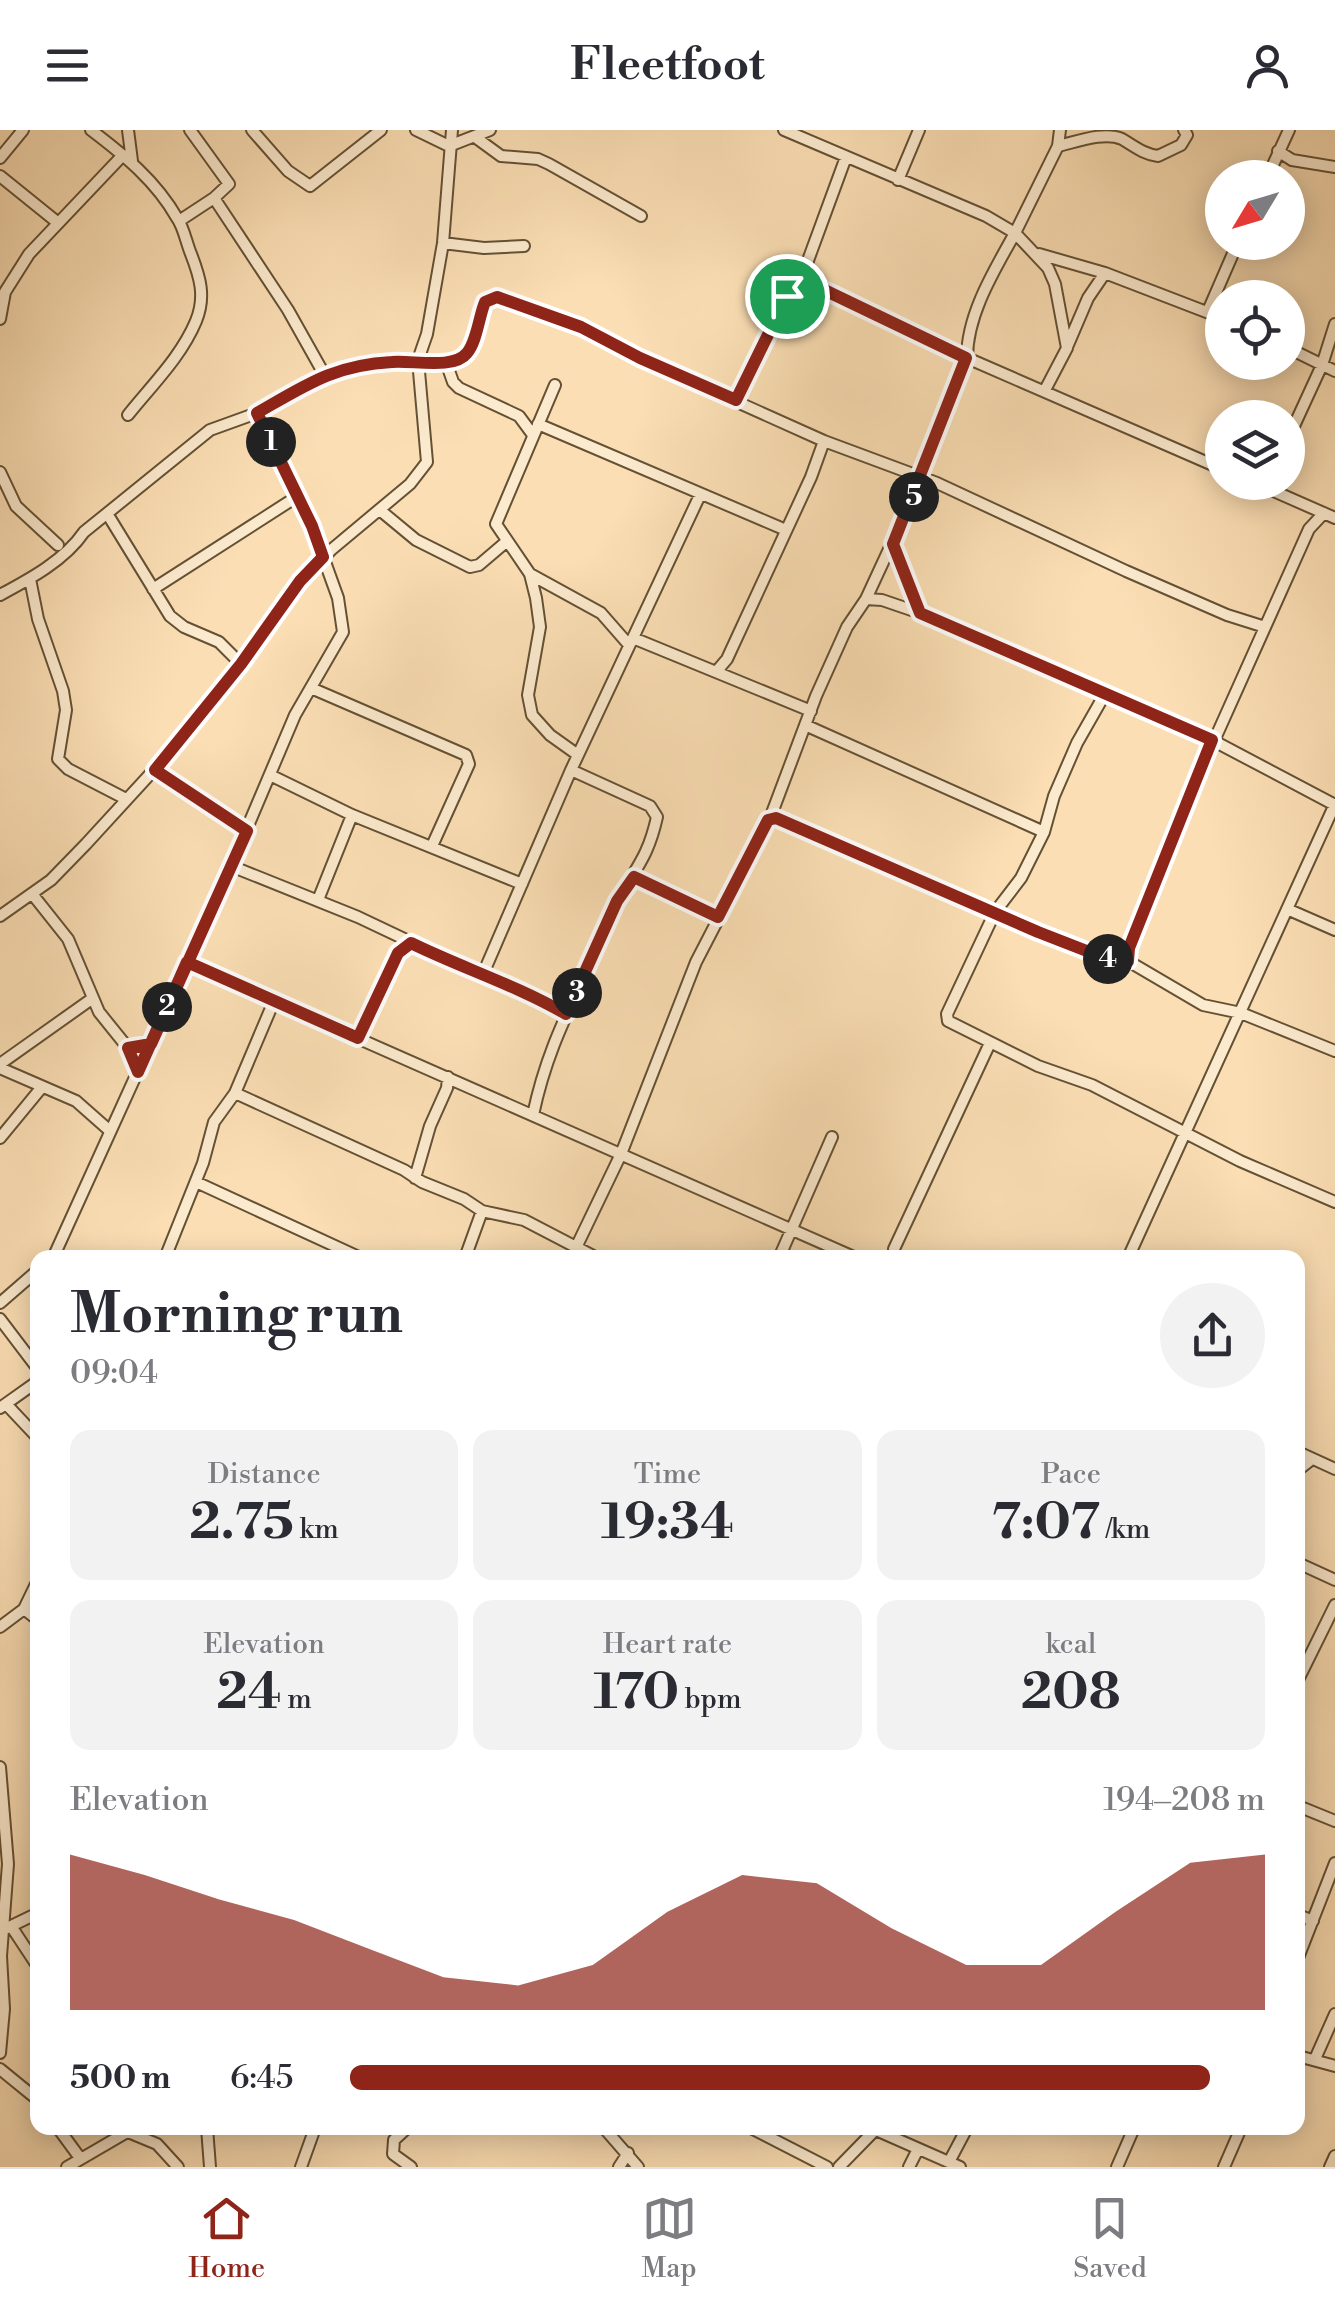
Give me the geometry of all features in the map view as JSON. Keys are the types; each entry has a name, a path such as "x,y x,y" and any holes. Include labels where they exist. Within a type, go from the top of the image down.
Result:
{"street":[{"path":"0,158 23,130"},
{"path":"90,130 128,158 180,220 201,280 200,308 177,355 128,416"},
{"path":"0,319 2,295 29,254 57,222 128,158 128,130"},
{"path":"180,220 214,198 228,180 190,130"},
{"path":"252,130 288,171 310,186 381,130"},
{"path":"416,130 449,146 490,130"},
{"path":"0,916 33,895 86,844 155,770 241,664 300,581 380,511 427,462 418,360 444,242 452,130"},
{"path":"785,130 986,216 1015,233 1038,254 1055,284 1067,348"},
{"path":"898,180 919,130"},
{"path":"573,1250 621,1154 696,962 768,820 847,627 866,600 922,478 966,358 970,327 1058,146 1060,130"},
{"path":"1058,146 1109,136 1158,156 1181,145 1187,135 1184,130"},
{"path":"1274,160 1289,130"},
{"path":"475,136 501,156 538,159 549,164 640,216"},
{"path":"1278,151 1292,160 1335,167"},
{"path":"736,400 787,296 799,285 846,157"},
{"path":"0,176 57,222"},
{"path":"214,198 288,310 324,374"},
{"path":"444,242 484,248 524,246"},
{"path":"1038,254 1105,273 1205,310"},
{"path":"1045,390 1088,298 1105,273"},
{"path":"799,285 816,286 966,358 1205,461"},
{"path":"54,560 58,545 108,515 210,430 257,413 324,374 366,364 446,362 467,354 485,302 497,297 581,327 640,358 824,441 922,478 1211,608 1265,627"},
{"path":"1305,402 1335,324"},
{"path":"1305,356 1335,371"},
{"path":"446,362 459,388 519,416 536,429 786,530"},
{"path":"555,385 498,514 498,530 530,574 601,614 631,642 811,711"},
{"path":"60,1250 232,866 295,715 343,632 338,598 323,557 257,413"},
{"path":"716,672 727,659 811,478 824,441"},
{"path":"0,472 4,492 58,545"},
{"path":"482,974 571,770 700,495"},
{"path":"152,589 298,496"},
{"path":"1293,500 1330,516"},
{"path":"1296,502 1309,529"},
{"path":"380,511 416,540 470,567 479,565 506,542"},
{"path":"108,515 176,622 219,642 241,664"},
{"path":"1128,961 1129,948 1213,741 1309,529 1330,516"},
{"path":"0,595 30,579 70,549 84,532"},
{"path":"893,544 920,613"},
{"path":"530,574 540,627 529,706 536,722 578,755"},
{"path":"30,579 66,710 58,759 68,769 126,799"},
{"path":"866,600 882,600 920,613 1106,692 1213,741 1335,805 1132,1250"},
{"path":"310,688 466,755 469,764 432,846"},
{"path":"1106,692 1077,743 1054,796 1044,832 1021,878 995,912 947,1014 952,1025 1038,1066 1092,1085 1186,1134 1335,1202"},
{"path":"805,725 1044,832"},
{"path":"155,770 247,831"},
{"path":"533,1115 546,1059 617,901 651,844 655,811 612,786 571,770"},
{"path":"270,775 352,814 522,884"},
{"path":"318,900 352,814"},
{"path":"768,820 786,820 1104,958 1128,961 1203,1004 1240,1013 1335,1051"},
{"path":"232,866 318,900 566,1014"},
{"path":"634,877 718,917"},
{"path":"33,895 68,939 93,998 111,1030 128,1048 138,1072"},
{"path":"1288,909 1335,930"},
{"path":"396,935 398,953"},
{"path":"358,1038 398,953 411,943"},
{"path":"1104,958 1129,948"},
{"path":"187,962 358,1038 447,1083 460,1083 839,1250"},
{"path":"93,998 57,1020 0,1066 76,1100 110,1131"},
{"path":"168,1250 196,1182 214,1122 234,1093 274,1001"},
{"path":"894,1250 990,1043"},
{"path":"128,1048 151,1044"},
{"path":"415,1178 447,1083"},
{"path":"0,1138 42,1087"},
{"path":"234,1093 464,1198 482,1211 524,1220 569,1250"},
{"path":"782,1250 832,1137"},
{"path":"196,1182 344,1250"},
{"path":"468,1250 482,1211"},
{"path":"0,1303 30,1277"},
{"path":"0,1320 30,1359"},
{"path":"22,1348 30,1352"},
{"path":"30,1386 3,1406 30,1431"},
{"path":"1305,1455 1335,1469"},
{"path":"1305,1464 1312,1458"},
{"path":"1305,1566 1335,1580"},
{"path":"0,1627 24,1609 30,1597"},
{"path":"1305,1666 1335,1605"},
{"path":"24,1609 30,1614"},
{"path":"0,1766 6,1818 4,1880 8,1927 1,1956 0,2053"},
{"path":"1305,1809 1335,1820"},
{"path":"1305,1941 1335,1863"},
{"path":"8,1927 30,1916"},
{"path":"1305,1918 1313,1921"},
{"path":"8,1927 30,1957"},
{"path":"1314,2059 1335,2014"},
{"path":"1305,2057 1335,2066"},
{"path":"0,2069 30,2093"},
{"path":"63,2135 80,2158"},
{"path":"67,2167 122,2135"},
{"path":"140,2135 157,2144 178,2167"},
{"path":"207,2135 210,2167"},
{"path":"301,2167 312,2135"},
{"path":"400,2135 394,2140 393,2154 411,2167"},
{"path":"610,2135 638,2167"},
{"path":"764,2135 826,2167"},
{"path":"838,2167 871,2135"},
{"path":"889,2135 954,2164 964,2135"},
{"path":"1117,2167 1131,2135"},
{"path":"1224,2167 1237,2135"},
{"path":"909,2167 918,2149"},
{"path":"619,2167 628,2154"},
{"path":"1330,2167 1335,2156"}],"route":[{"path":"787,296 736,400 581,327 497,297 485,302 467,354 460,358 446,362 366,364 324,374 257,413 323,557 300,581 241,664 155,770 247,831 180,976 151,1044 128,1048 138,1072 151,1044 180,976 187,962 358,1038 398,953 411,943 496,978 566,1014 617,901 634,877 718,917 768,820 776,818 1038,932 1115,962 1128,961 1129,948 1212,740 920,613 893,544 966,358 816,286 799,285 787,296"}]}
